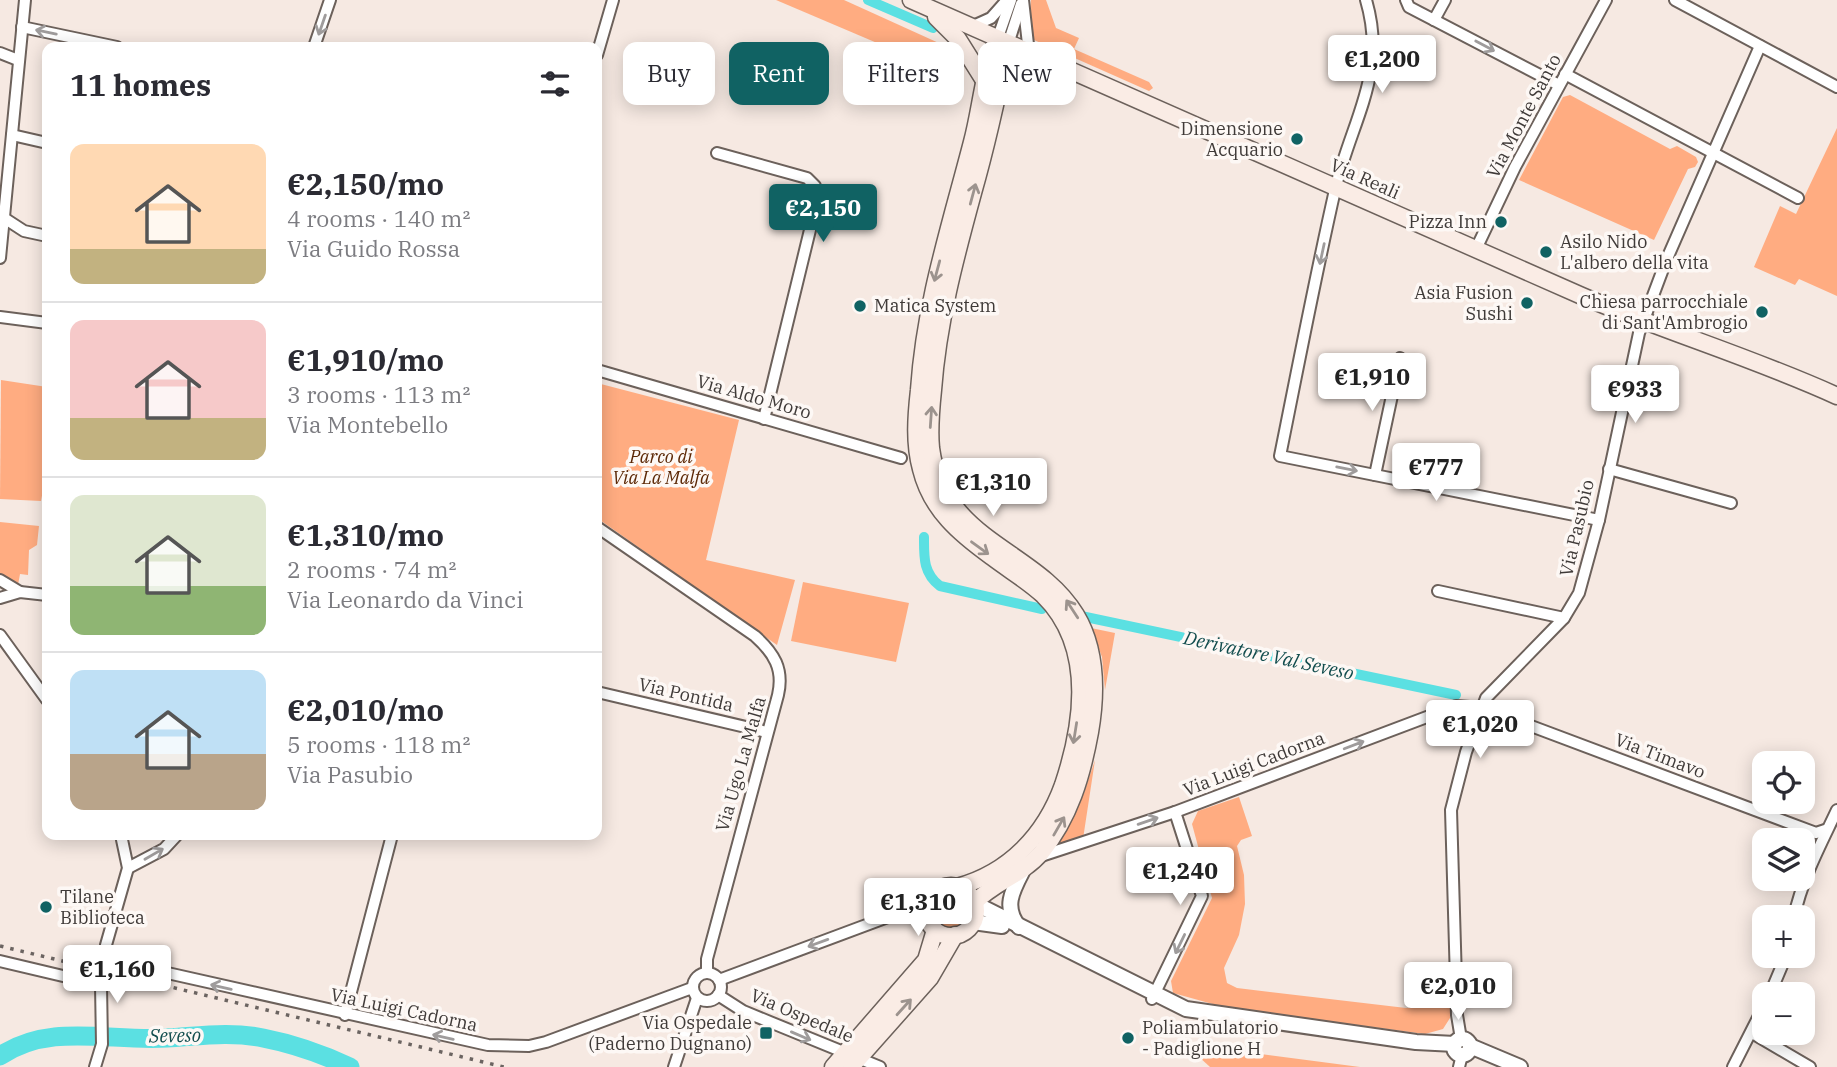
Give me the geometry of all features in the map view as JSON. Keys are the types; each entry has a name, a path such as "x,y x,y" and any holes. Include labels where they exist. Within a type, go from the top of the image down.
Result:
{"main road":[{"name":"Via Reali","path":"916,2 1003,42"},
{"path":"916,2 954,33 978,71"},
{"name":"Via Reali","path":"1076,74 1643,322 1775,368 1837,396"},
{"path":"955,935 935,930 926,915 928,902 937,890 957,887 1018,856 1043,826 1068,769 1082,689 1081,670 1072,637 1053,607 1031,585 969,541 944,516 927,488 917,450 924,326 979,105"},
{"path":"974,903 993,886 1022,872 1037,858 1066,814 1082,773 1095,688 1091,650 1076,615 1053,584 977,529 954,506 934,465 930,429 942,306 996,105"},
{"path":"833,1067 851,1060 930,978 955,935 967,929 973,922 974,903 970,895 957,887"},
{"path":"851,1060 926,960 935,930"}],"street":[{"path":"0,258 25,0"},
{"path":"601,42 613,0"},
{"path":"970,27 991,18 1009,0"},
{"path":"1003,42 1009,0"},
{"path":"1003,42 1022,0"},
{"path":"1022,0 1028,42"},
{"path":"1366,0 1375,35 1374,57 1336,188 1280,456 1599,520"},
{"path":"1406,0 1409,7 1559,85"},
{"path":"1434,20 1445,0"},
{"name":"Via Monte Santo","path":"1476,249 1515,167 1606,0"},
{"path":"1675,0 1837,87"},
{"path":"315,42 327,1"},
{"path":"22,27 93,42"},
{"name":"Via Pasubio","path":"1462,1050 1457,1015 1451,810 1466,752 1490,692 1564,618 1584,580 1643,322 1711,154 1760,46"},
{"path":"0,53 18,60"},
{"path":"1565,74 1798,198"},
{"path":"12,135 42,142"},
{"path":"717,153 807,178 815,186 818,197 764,419"},
{"path":"4,218 24,231 42,235"},
{"path":"1,248 24,231"},
{"path":"0,317 42,322"},
{"path":"1375,475 1400,358"},
{"name":"Via Aldo Moro","path":"602,371 901,458"},
{"path":"1609,468 1731,503"},
{"name":"Via Ugo La Malfa","path":"602,531 767,647 778,664 781,685 707,958 707,972"},
{"path":"0,580 20,592"},
{"path":"1438,591 1564,618"},
{"path":"0,598 20,592 42,594"},
{"path":"0,635 42,693"},
{"name":"Via Pontida","path":"602,693 767,732"},
{"name":"Via Luigi Cadorna","path":"1037,858 1175,812 1456,706 1483,708"},
{"name":"Via Timavo","path":"1483,708 1816,833 1825,830"},
{"path":"1153,997 1202,895 1175,812"},
{"path":"1797,905 1825,830 1836,814"},
{"path":"95,1067 102,1044 101,985 104,958 128,868 122,840"},
{"path":"128,868 164,849 172,840"},
{"path":"345,1015 391,840"},
{"path":"1019,927 1012,916 1010,899 1022,872"},
{"path":"719,980 928,902"},
{"path":"974,903 1153,997"},
{"path":"973,922 983,921 1007,928 1153,997 1208,1014 1439,1044 1520,1067"},
{"name":"Via Luigi Cadorna","path":"104,958 466,1042 510,1046 546,1042 695,993"},
{"path":"0,961 101,985"},
{"path":"674,1067 695,993 697,976 707,972 719,980"},
{"path":"695,993 707,1001 718,995 719,980"},
{"name":"Via Ospedale","path":"718,995 743,1011 851,1060 877,1066"},
{"path":"1733,1067 1752,1032"},
{"path":"1774,1045 1810,1067"},
{"path":"1462,1050 1506,1067"}],"green space":[{"path":"776,0 844,0 937,42 875,42"},
{"path":"1031,0 1046,0 1056,28 1079,38 1076,45 1076,42 1039,42 1034,40 1029,22"},
{"path":"1076,50 1149,82 1153,88 1149,91 1076,59"},
{"path":"1570,95 1670,149 1677,146 1696,157 1698,162 1695,167 1688,169 1654,240 1519,180 1563,97"},
{"path":"1837,128 1837,296 1799,279 1795,285 1754,267 1780,206 1796,214"},
{"path":"1,380 42,386 41,501 0,499"},
{"name":"Parco di Via La Malfa","path":"602,384 739,420 706,560 795,580 777,645 602,522"},
{"path":"0,522 39,526 37,545 29,550 28,575 20,574 18,585 0,576"},
{"path":"803,582 909,603 896,662 791,641"},
{"path":"1091,628 1115,633 1105,690 1102,657"},
{"path":"1095,760 1083,839 1056,848 1053,845 1084,793"},
{"path":"1239,797 1252,836 1241,840 1237,846 1244,875 1245,904 1239,935 1224,968 1227,983 1237,988 1406,1008 1450,1005 1450,1018 1443,1029 1425,1034 1227,1008 1173,993 1171,981 1212,898 1192,824 1198,811"},
{"path":"953,895 965,900 970,912 965,924 953,929 941,924 936,912 941,900"},
{"path":"1185,1044 1360,1067 1210,1067"}],"waterway":[{"name":"Derivatore Val Seveso","path":"868,0 933,28"},
{"name":"Derivatore Val Seveso","path":"924,537 927,570 940,586 1042,609"},
{"name":"Derivatore Val Seveso","path":"1081,616 1456,695"},
{"name":"Seveso","path":"0,1056 39,1039 60,1036 146,1039 239,1035 297,1046 350,1067"}],"railway":[{"path":"0,946 504,1067"}],"place":[{"name":"Dimensione Acquario","path":"1297,139"},
{"name":"Pizza Inn","path":"1501,222"},
{"name":"Asilo Nido L'albero della vita","path":"1546,252"},
{"name":"Asia Fusion Sushi","path":"1527,303"},
{"name":"Matica System","path":"860,306"},
{"name":"Chiesa parrocchiale di Sant'Ambrogio","path":"1762,312"},
{"name":"Tilane Biblioteca","path":"46,907"},
{"name":"Via Ospedale (Paderno Dugnano)","path":"766,1033"},
{"name":"Poliambulatorio - Padiglione H","path":"1128,1038"}]}
